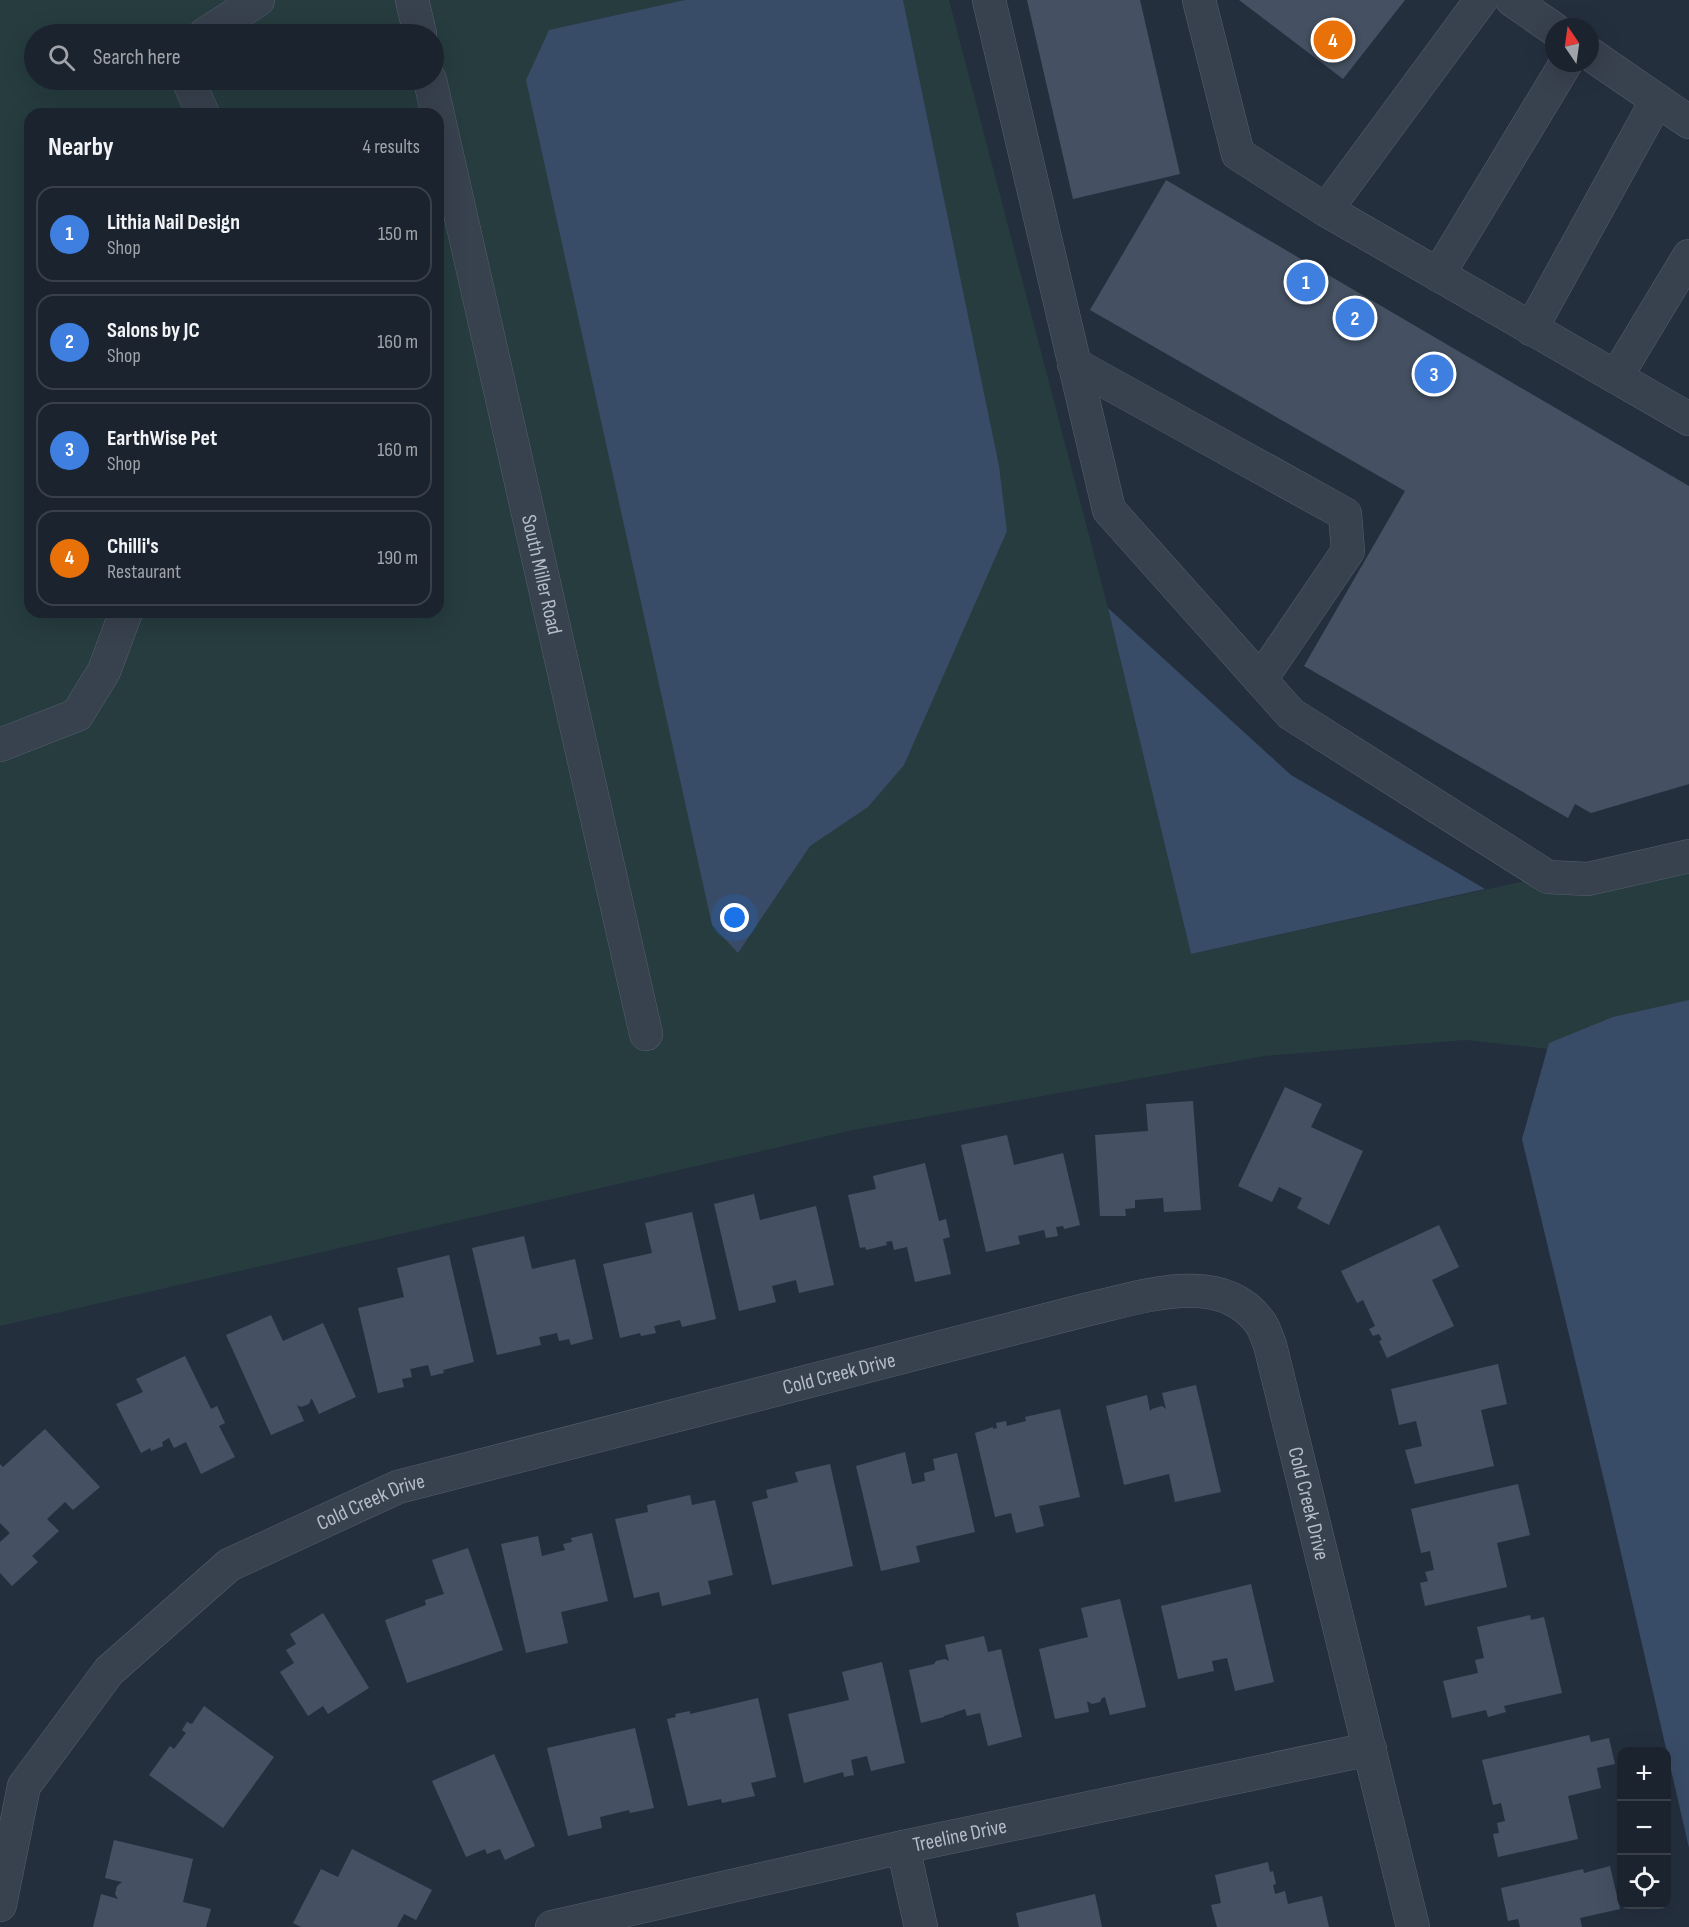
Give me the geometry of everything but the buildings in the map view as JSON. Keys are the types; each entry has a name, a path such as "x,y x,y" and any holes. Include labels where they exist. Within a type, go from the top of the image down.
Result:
{"street":[{"path":"221,24 258,0"},
{"path":"412,0 418,24"},
{"path":"989,0 1109,510 1291,714 1548,877 1588,879 1689,856"},
{"path":"1199,0 1238,154 1326,210 1689,419"},
{"path":"1326,210 1481,0"},
{"path":"1512,0 1545,23"},
{"path":"1599,60 1689,122"},
{"path":"1438,275 1561,72"},
{"path":"192,90 200,108"},
{"name":"South Miller Road","path":"432,90 436,108"},
{"path":"1531,329 1657,100"},
{"name":"South Miller Road","path":"444,142 646,1034"},
{"path":"1616,377 1689,256"},
{"path":"1074,364 1345,514 1348,551 1261,679"},
{"path":"0,745 76,715 104,671 124,618"},
{"name":"Cold Creek Drive","path":"0,1905 12,1782 109,1671 229,1565 398,1487 1089,1309 1152,1295 1188,1290 1221,1294 1235,1301 1251,1312 1262,1325 1266,1335 1413,1927"},
{"name":"Treeline Drive","path":"552,1927 903,1847 1370,1749"},
{"path":"903,1847 921,1927"}],"green space":[{"path":"0,0 949,0 1108,608 1191,954 1689,845 1689,1022 1557,1050 1466,1040 1265,1056 853,1130 0,1326"}],"water":[{"path":"685,0 903,0 999,466 1007,531 904,765 868,807 810,846 738,953 712,925 526,80 549,30"},
{"path":"1108,608 1291,775 1485,889 1191,954"},
{"path":"1689,1000 1689,1848 1671,1770 1671,1747 1666,1747 1522,1139 1549,1043 1613,1017"}],"place":[{"name":"Chilli's","path":"1333,40"},
{"name":"Lithia Nail Design","path":"1306,282"},
{"name":"Salons by JC","path":"1355,318"},
{"name":"EarthWise Pet","path":"1434,374"}]}
